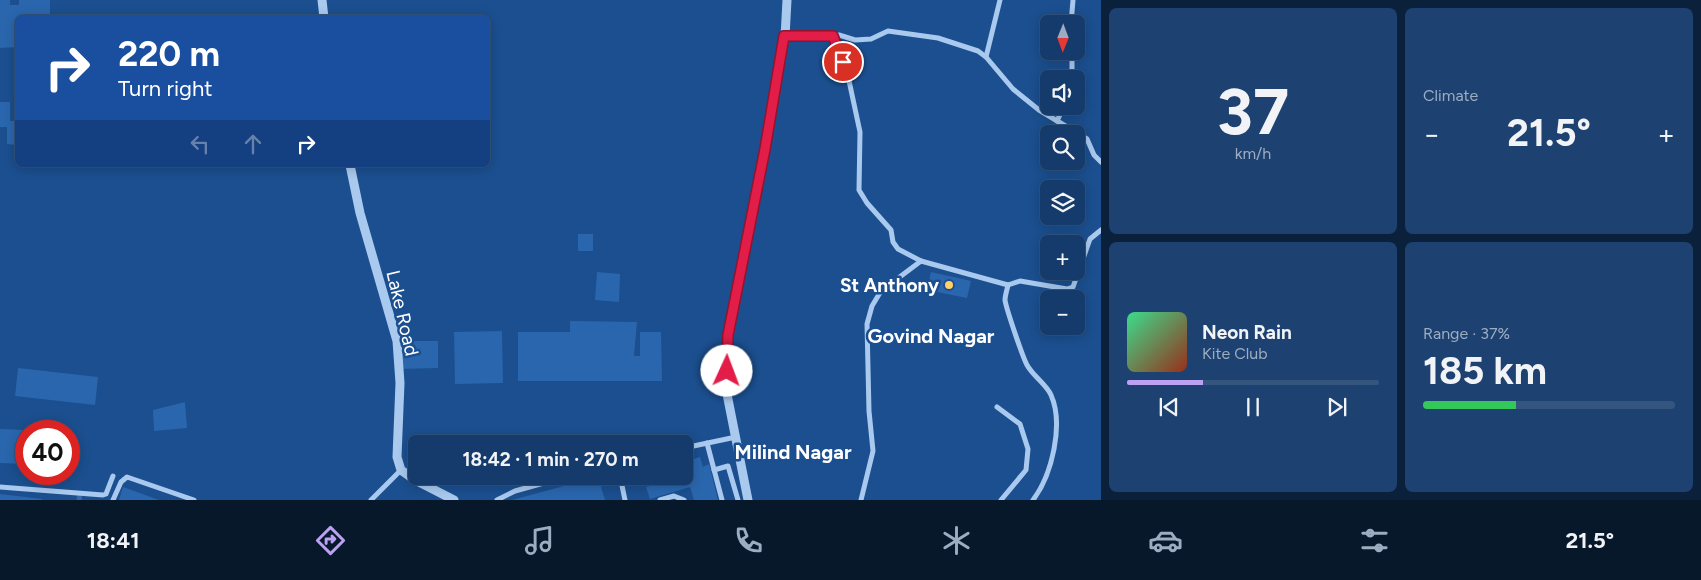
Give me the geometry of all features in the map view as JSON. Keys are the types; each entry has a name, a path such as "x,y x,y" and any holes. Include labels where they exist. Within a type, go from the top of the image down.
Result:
{"street":[{"path":"322,0 324,15"},
{"path":"748,500 726,389 728,335 765,149 784,36 787,0"},
{"path":"986,57 1000,0"},
{"path":"1072,15 1073,0"},
{"path":"784,36 833,36 854,40 871,39 888,31 938,38 978,52 986,57 1013,89 1039,110 1088,139 1094,155 1101,162"},
{"path":"833,36 848,76 860,132 859,190 867,203 891,230 893,242 898,249 921,261 1008,285 1020,281 1066,289 1073,287 1090,239 1101,230"},
{"path":"1057,121 1060,115"},
{"name":"Lake Road","path":"350,167 360,213 397,340 400,384 397,457 401,470"},
{"path":"861,500 873,451 869,411 867,324 872,306 881,291 921,261"},
{"path":"1008,285 1005,300 1020,348 1027,366 1051,394 1057,416 1053,458 1040,491 1033,500"},
{"path":"997,407 1020,424 1028,449 1026,470 1001,500"},
{"path":"693,446 736,437"},
{"path":"707,443 722,500"},
{"path":"714,470 728,466 738,500"},
{"path":"371,500 401,470 415,480 454,500"},
{"path":"0,487 103,495 106,494 113,476"},
{"path":"114,500 121,482 127,477 194,500"},
{"path":"497,500 515,491 537,485"},
{"path":"622,485 625,500"},
{"path":"64,500 65,492"},
{"path":"660,500 674,496 681,497 684,500"}],"building":[{"path":"0,0 10,0 10,5 19,5 19,0 50,0 50,15 15,15 15,47 0,48"},
{"path":"0,102 10,102 10,121 15,121 15,145 7,144 7,127 0,127"},
{"path":"578,234 593,234 593,251 578,251"},
{"path":"597,272 620,274 619,302 595,300"},
{"name":"St Anthony","path":"931,272 971,281 967,298 927,290"},
{"path":"570,321 637,322 634,356 640,356 640,332 661,332 662,381 518,381 518,332 570,332"},
{"path":"502,331 503,383 455,384 454,332"},
{"path":"402,341 438,341 438,368 402,369"},
{"path":"18,368 98,377 95,405 15,396"},
{"path":"185,402 187,428 154,431 153,410"},
{"path":"0,429 15,430 15,464 0,463"},
{"path":"700,457 703,467 709,464 718,500 694,500 690,487 650,499 646,487 654,485 693,485 693,459"},
{"path":"568,485 606,485 601,487 605,500 512,500"},
{"path":"123,487 159,500 119,500"},
{"path":"0,494 42,499 42,500 0,500"}],"tunnel":[{"path":"79,500 80,493"}],"place":[{"name":"St Anthony","path":"949,285"}],"district":[{"name":"Govind Nagar","path":"931,336"},
{"name":"Milind Nagar","path":"793,452"}],"route":[{"path":"727,371 728,335 765,149 784,36 833,36 843,62"}]}
